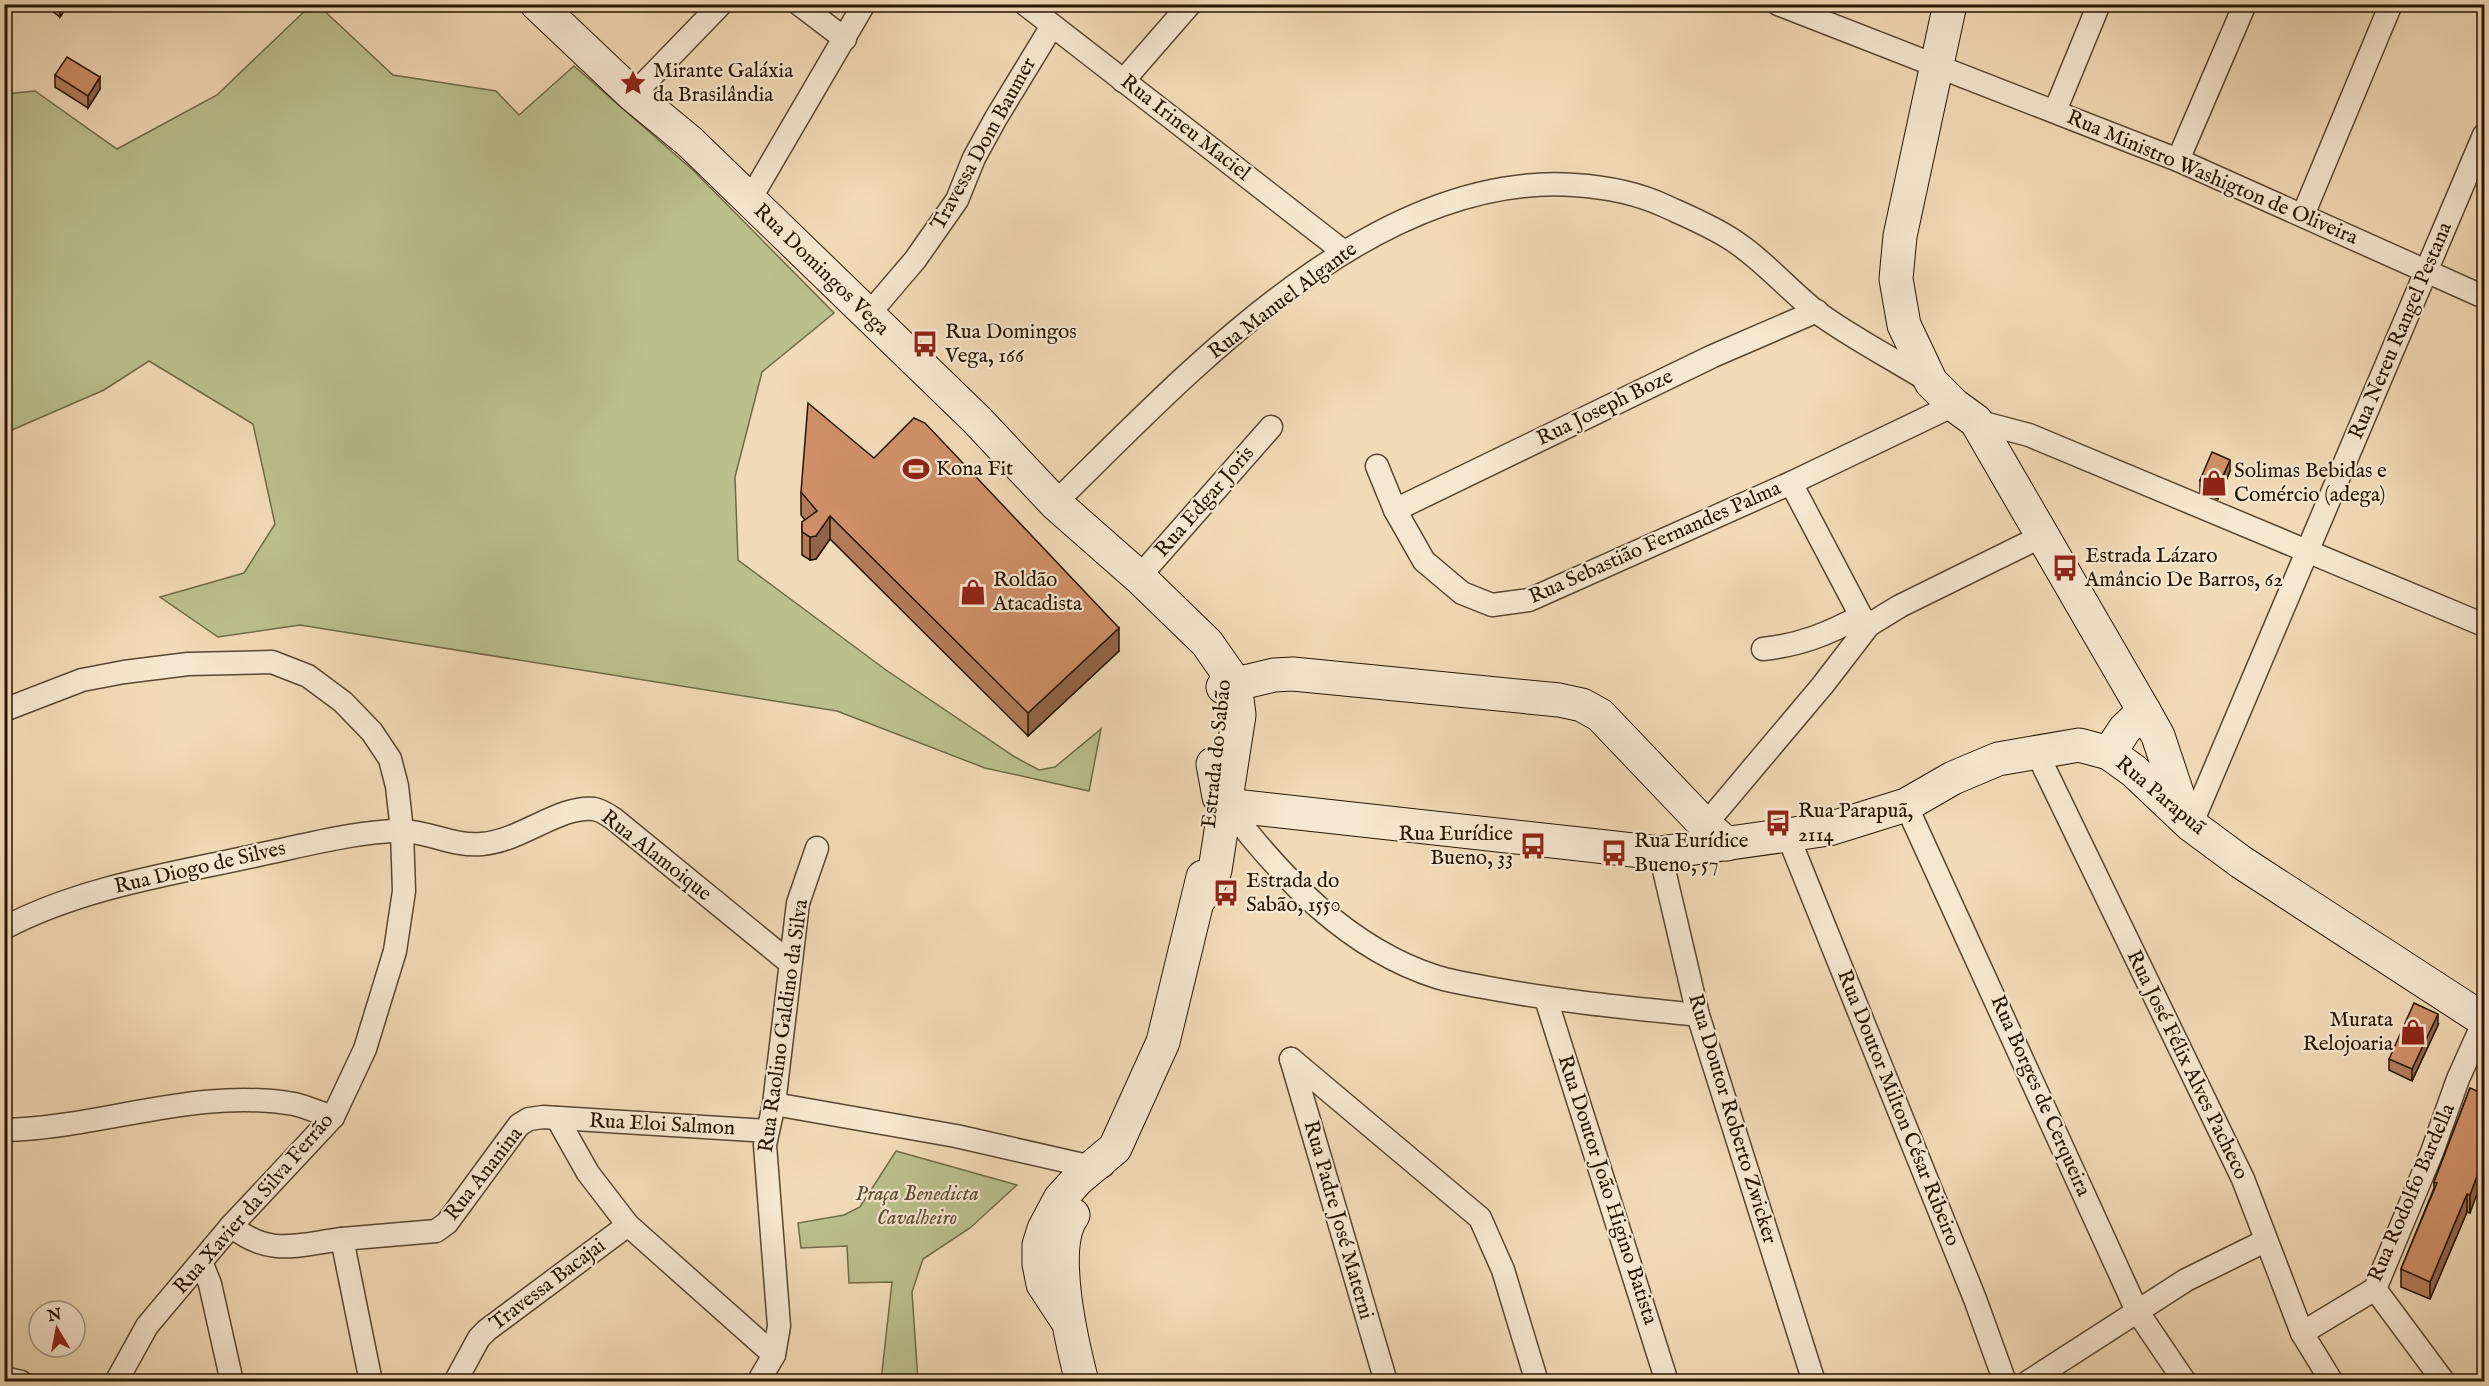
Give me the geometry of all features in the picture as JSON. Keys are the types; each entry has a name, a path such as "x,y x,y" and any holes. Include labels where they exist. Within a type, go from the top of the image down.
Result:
{"street":[{"name":"Rua Domingos Vega","path":"537,4 633,95 690,142 977,420 1055,503 1139,577 1207,643 1228,679"},
{"path":"633,95 721,4"},
{"path":"799,4 845,39"},
{"path":"749,201 864,4"},
{"name":"Rua Irineu Maciel","path":"1026,4 1344,252"},
{"path":"1123,81 1190,4"},
{"name":"Rua Ministro Washigton de Oliveira","path":"1778,4 2178,160 2484,297"},
{"path":"1950,4 1900,236 1896,279 1904,325 2042,536 2144,711 2158,736 2188,821"},
{"path":"2055,111 2098,4"},
{"path":"2178,160 2245,4"},
{"path":"2303,215 2391,4"},
{"name":"Travessa Dom Baumer","path":"868,315 915,260 957,200 974,158 1052,26"},
{"name":"Rua Nereu Rangel Pestana","path":"2188,821 2428,272 2484,135"},
{"name":"Rua Manuel Algante","path":"1055,503 1186,375 1263,311 1344,252 1414,214 1474,195 1540,182 1615,188 1663,205 1731,239 1816,311 1954,403 2484,625"},
{"name":"Rua Joseph Boze","path":"1395,510 1713,356 1816,311"},
{"name":"Rua Sebastião Fernandes Palma","path":"1377,466 1395,510 1424,561 1462,593 1492,605 1529,600 1791,483 1954,403"},
{"name":"Rua Edgar Joris","path":"1139,577 1270,428"},
{"path":"1791,483 1865,621"},
{"path":"1763,649 1816,639 1865,621 2042,536"},
{"path":"1228,679 1293,674 1559,700 1581,705 1600,715 1716,835 1822,686 1865,621"},
{"name":"Rua Xavier da Silva Ferrão","path":"4,710 82,680 188,664 272,662 308,676 343,702 372,732 390,759 397,786 402,831 404,891 395,951 365,1049 333,1117 231,1226 202,1264 147,1326 116,1382"},
{"name":"Estrada do Sabão","path":"1082,1382 1066,1319 1043,1284 1038,1264 1039,1245 1044,1228 1060,1199 1106,1166 1162,1042 1200,898 1207,849 1213,764 1228,679"},
{"name":"Estrada do Sabão","path":"1200,898 1207,889 1215,870 1239,715 1228,679"},
{"path":"2109,753 2125,729 2144,711"},
{"name":"Rua Parapuã","path":"1226,805 1652,853 1716,835 1788,836 1829,829 1906,805 1953,778 1998,759 2036,750 2079,745 2109,753 2134,771 2188,821 2357,939 2484,1021"},
{"name":"Rua José Félix Alves Pacheco","path":"2036,750 2243,1179 2302,1333 2332,1382"},
{"path":"1213,764 1217,793 1256,845 1309,898 1349,933 1401,962 1438,977 1546,999 1698,1014"},
{"name":"Rua Borges de Cerqueira","path":"1906,805 2137,1311 2185,1382"},
{"name":"Rua Alamoique","path":"402,831 454,843 481,844 504,840 528,832 567,812 596,809 614,819 789,962"},
{"name":"Rua Diogo de Silves","path":"4,928 40,910 101,891 327,840 402,831"},
{"name":"Rua Doutor Milton César Ribeiro","path":"1788,836 1975,1299 2005,1382"},
{"name":"Rua Raolino Galdino da Silva","path":"758,1382 774,1355 779,1314 764,1158 767,1131 774,1104 789,962 798,903 817,848"},
{"name":"Rua Doutor Roberto Zwicker","path":"1652,853 1698,1014 1814,1382"},
{"name":"Rua Doutor João Higino Batista","path":"1546,999 1667,1382"},
{"name":"Rua Rodolfo Bardella","path":"2302,1333 2375,1288 2432,1152 2458,1079 2484,1021"},
{"name":"Rua Padre José Materni","path":"1386,1382 1291,1059 1480,1218 1503,1270 1537,1382"},
{"path":"4,1131 51,1128 223,1100 295,1105 333,1117"},
{"path":"774,1104 967,1138 1106,1166"},
{"path":"557,1118 588,1173 628,1225 774,1355"},
{"name":"Rua Eloi Salmon","path":"557,1118 767,1131"},
{"name":"Rua Ananina","path":"231,1226 248,1239 263,1246 436,1231 447,1223 519,1125 529,1119 557,1118"},
{"name":"Travessa Bacajai","path":"455,1382 479,1338 487,1330 628,1225"},
{"path":"342,1239 371,1382"},
{"path":"2028,1382 2186,1280 2265,1241"},
{"path":"202,1264 210,1284 232,1382"},
{"path":"2375,1288 2444,1382"},
{"path":"4,1378 21,1382"}],"green space":[{"path":"311,5 318,5 393,75 496,91 519,115 574,66 694,171 834,313 762,372 735,477 738,560 886,670 1015,757 1039,770 1055,767 1101,729 1089,791 985,768 837,711 300,625 218,637 160,597 244,573 275,524 253,424 149,361 104,390 5,433 5,94 35,91 117,149 217,95"},
{"name":"Praça Benedicta Cavalheiro","path":"896,1151 1017,1185 970,1228 923,1259 912,1292 918,1381 881,1381 892,1282 849,1283 847,1246 801,1248 798,1223 844,1215 860,1207"}],"building":[{"path":"67,57 100,77 88,96 55,75"},
{"name":"Roldão Atacadista","path":"808,403 874,458 914,418 925,423 1119,628 1028,713 830,516 816,536 810,537 802,532 802,522 817,511 801,492"},
{"path":"2212,452 2230,460 2218,487 2200,480"},
{"path":"2414,1003 2438,1014 2412,1069 2389,1059"},
{"path":"2470,1088 2484,1094 2484,1157 2470,1195 2467,1194 2430,1282 2401,1269 2437,1183 2434,1182"}],"place":[{"name":"Mirante Galáxia da Brasilândia","path":"633,83"},
{"name":"Rua Domingos Vega, 166","path":"925,344"},
{"name":"Kona Fit","path":"916,469"},
{"name":"Solimas Bebidas e Comércio (adega)","path":"2214,483"},
{"name":"Estrada Lázaro Amâncio De Barros, 62","path":"2065,568"},
{"name":"Roldão Atacadista","path":"973,592"},
{"name":"Rua Parapuã, 2114","path":"1778,823"},
{"name":"Rua Eurídice Bueno, 33","path":"1533,846"},
{"name":"Rua Eurídice Bueno, 57","path":"1614,853"},
{"name":"Estrada do Sabão, 1550","path":"1226,893"},
{"name":"Murata Relojoaria","path":"2413,1032"}]}
